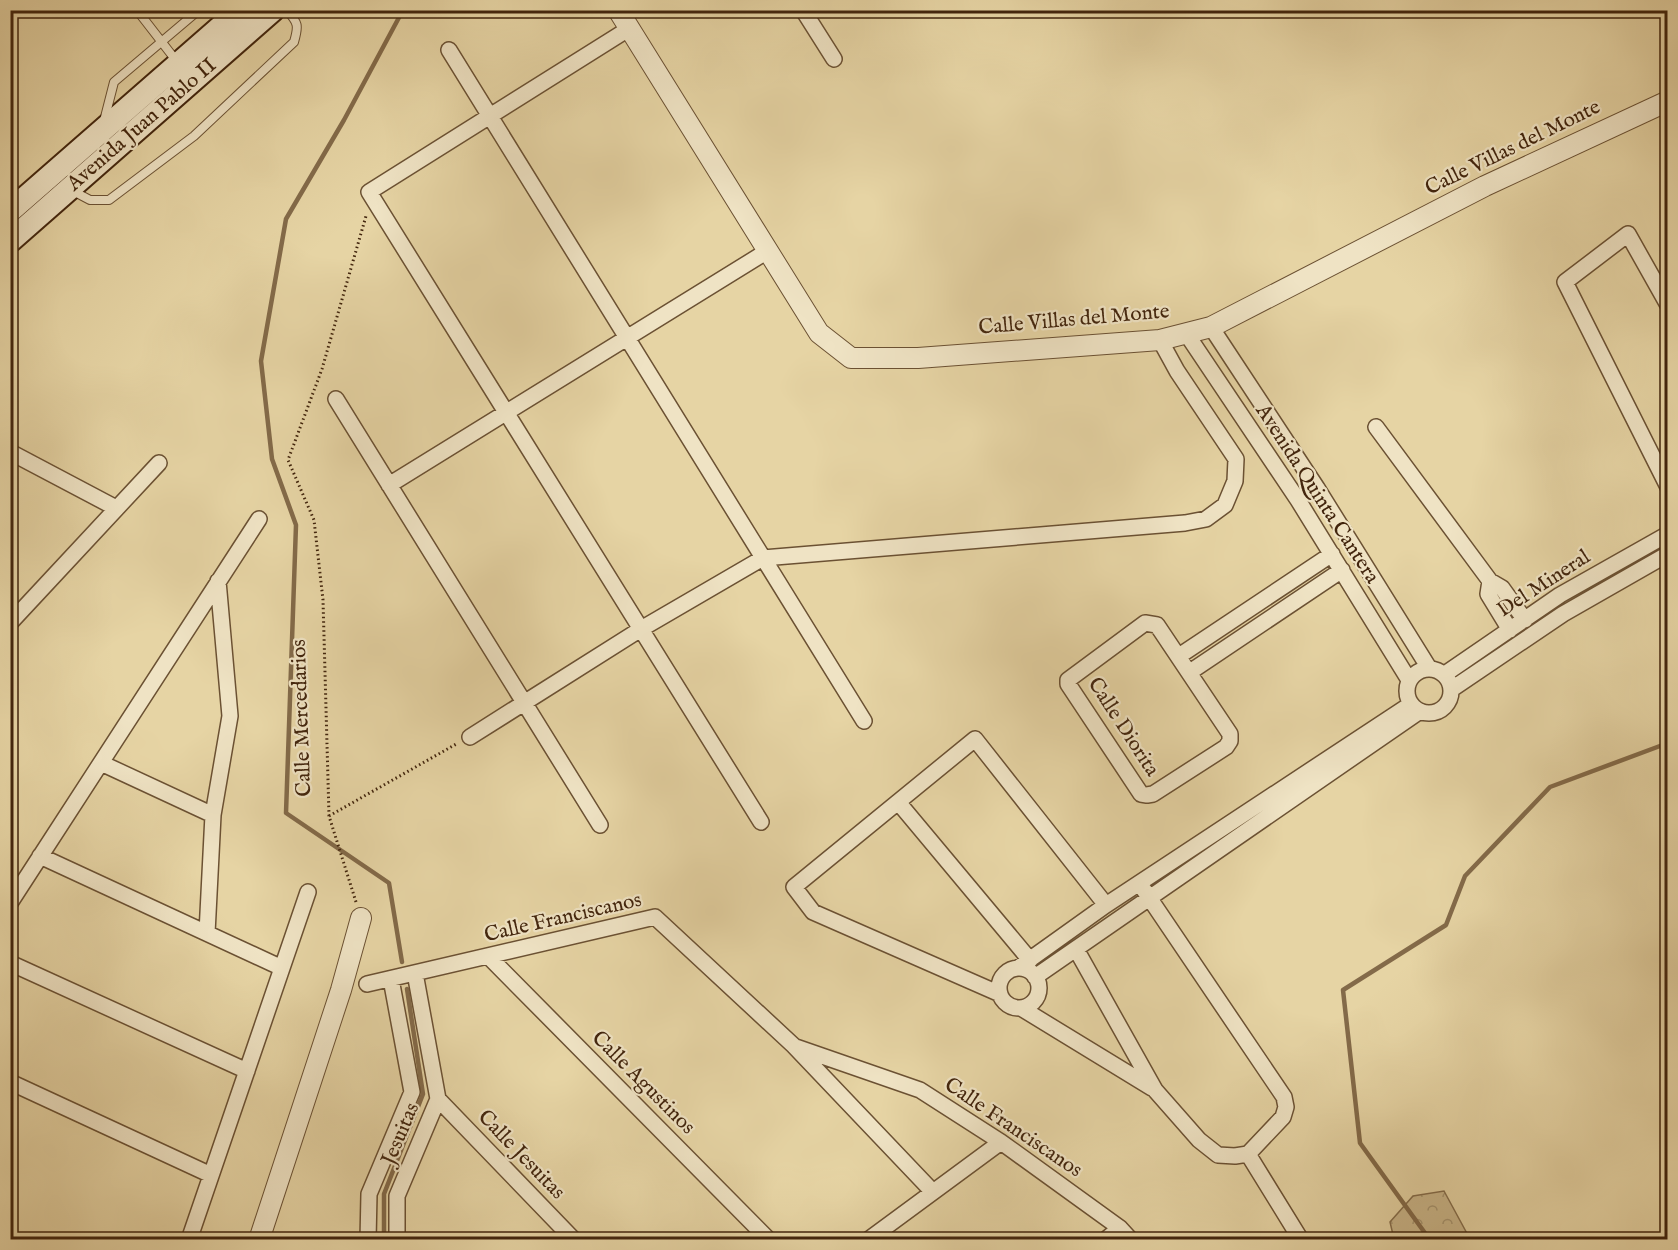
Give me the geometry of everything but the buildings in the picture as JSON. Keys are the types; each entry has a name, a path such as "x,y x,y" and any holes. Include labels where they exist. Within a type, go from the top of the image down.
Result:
{"main road":[{"name":"Avenida Juan Pablo II","path":"10,211 240,10"},
{"name":"Avenida Juan Pablo II","path":"10,241 273,10"}],"street":[{"name":"Calle Villas del Monte","path":"618,10 819,333 851,358 918,358 1160,340 1211,327 1485,186 1668,101"},
{"path":"803,10 834,60"},
{"path":"1665,10 1668,15"},
{"path":"630,28 369,192 761,822"},
{"path":"449,50 864,721"},
{"path":"1668,305 1628,234 1565,282 1668,487"},
{"path":"389,484 769,250"},
{"name":"Avenida Quinta Cantera","path":"1211,327 1317,488 1429,668"},
{"name":"Avenida Quinta Cantera","path":"1186,333 1332,554 1409,680"},
{"path":"470,737 641,629 763,558 1174,524 1206,519 1225,505 1235,481 1236,459 1177,371 1160,340"},
{"path":"336,399 600,825"},
{"path":"1376,427 1490,581 1502,588 1525,620"},
{"path":"10,452 116,508"},
{"path":"10,623 159,462"},
{"path":"10,903 259,519"},
{"name":"Del Mineral","path":"1445,674 1560,595 1668,534"},
{"path":"1179,656 1332,554"},
{"name":"Del Mineral","path":"1452,689 1563,614 1668,554"},
{"path":"1190,672 1342,570"},
{"path":"207,933 213,815 230,716 218,581"},
{"path":"1490,581 1488,594 1510,630"},
{"name":"Calle Diorita","path":"1145,623 1157,625 1190,672 1230,734 1230,741 1226,747 1153,794 1141,794 1068,684 1068,680 1145,623"},
{"path":"1429,668 1445,674 1452,689 1450,701 1442,710 1431,713 1415,708 1407,692 1409,680 1417,672 1429,668"},
{"path":"1035,977 1148,897 1235,829 1415,708"},
{"path":"1106,905 975,739 794,887 813,912 1000,994 1008,1005 1021,1008 1155,1090"},
{"path":"101,763 213,815"},
{"path":"898,802 1035,977 1038,983 1037,996 1028,1006 1021,1008"},
{"path":"1000,994 1001,981 1005,975 1140,882 1235,829"},
{"path":"40,856 282,968"},
{"path":"1076,949 1155,1090 1199,1140 1218,1155 1248,1154 1282,1117 1286,1107 1284,1096 1140,882"},
{"path":"189,1239 308,892"},
{"name":"Calle Franciscanos","path":"367,984 655,917 794,1046 933,1192"},
{"path":"259,1239 341,990 361,918"},
{"name":"Calle Agustinos","path":"488,956 769,1239"},
{"path":"10,963 247,1071"},
{"name":"Jesuitas","path":"397,1239 397,1196 438,1100 415,973"},
{"name":"Jesuitas","path":"368,1239 369,1194 412,1092 391,979"},
{"name":"Calle Franciscanos","path":"794,1046 920,1090 1001,1142 1126,1234"},
{"path":"10,1082 211,1175"},
{"name":"Calle Jesuitas","path":"438,1100 574,1239"},
{"path":"868,1239 1001,1142"},
{"path":"1248,1154 1301,1239"},
{"path":"1105,1239 1126,1234"}],"lane":[{"path":"140,10 140,14 179,64"},
{"path":"101,132 114,82 199,10"},
{"path":"69,189 90,200 109,200 194,136 294,42 297,22 287,10"}],"path":[{"name":"Calle Mercedarios","path":"361,918 329,816 323,600 314,520 288,460 322,369 367,212 369,192"},
{"path":"329,816 470,737"}],"green space":[{"path":"1444,1191 1470,1239 1394,1239 1390,1222 1413,1196"}],"waterway":[{"path":"402,962 389,883 286,813 296,525 272,459 261,361 286,219 344,120 403,10"},
{"path":"1430,1240 1360,1143 1343,990 1446,925 1465,876 1550,787 1668,743"},
{"path":"384,1240 384,1194 423,1094 407,989"}]}
